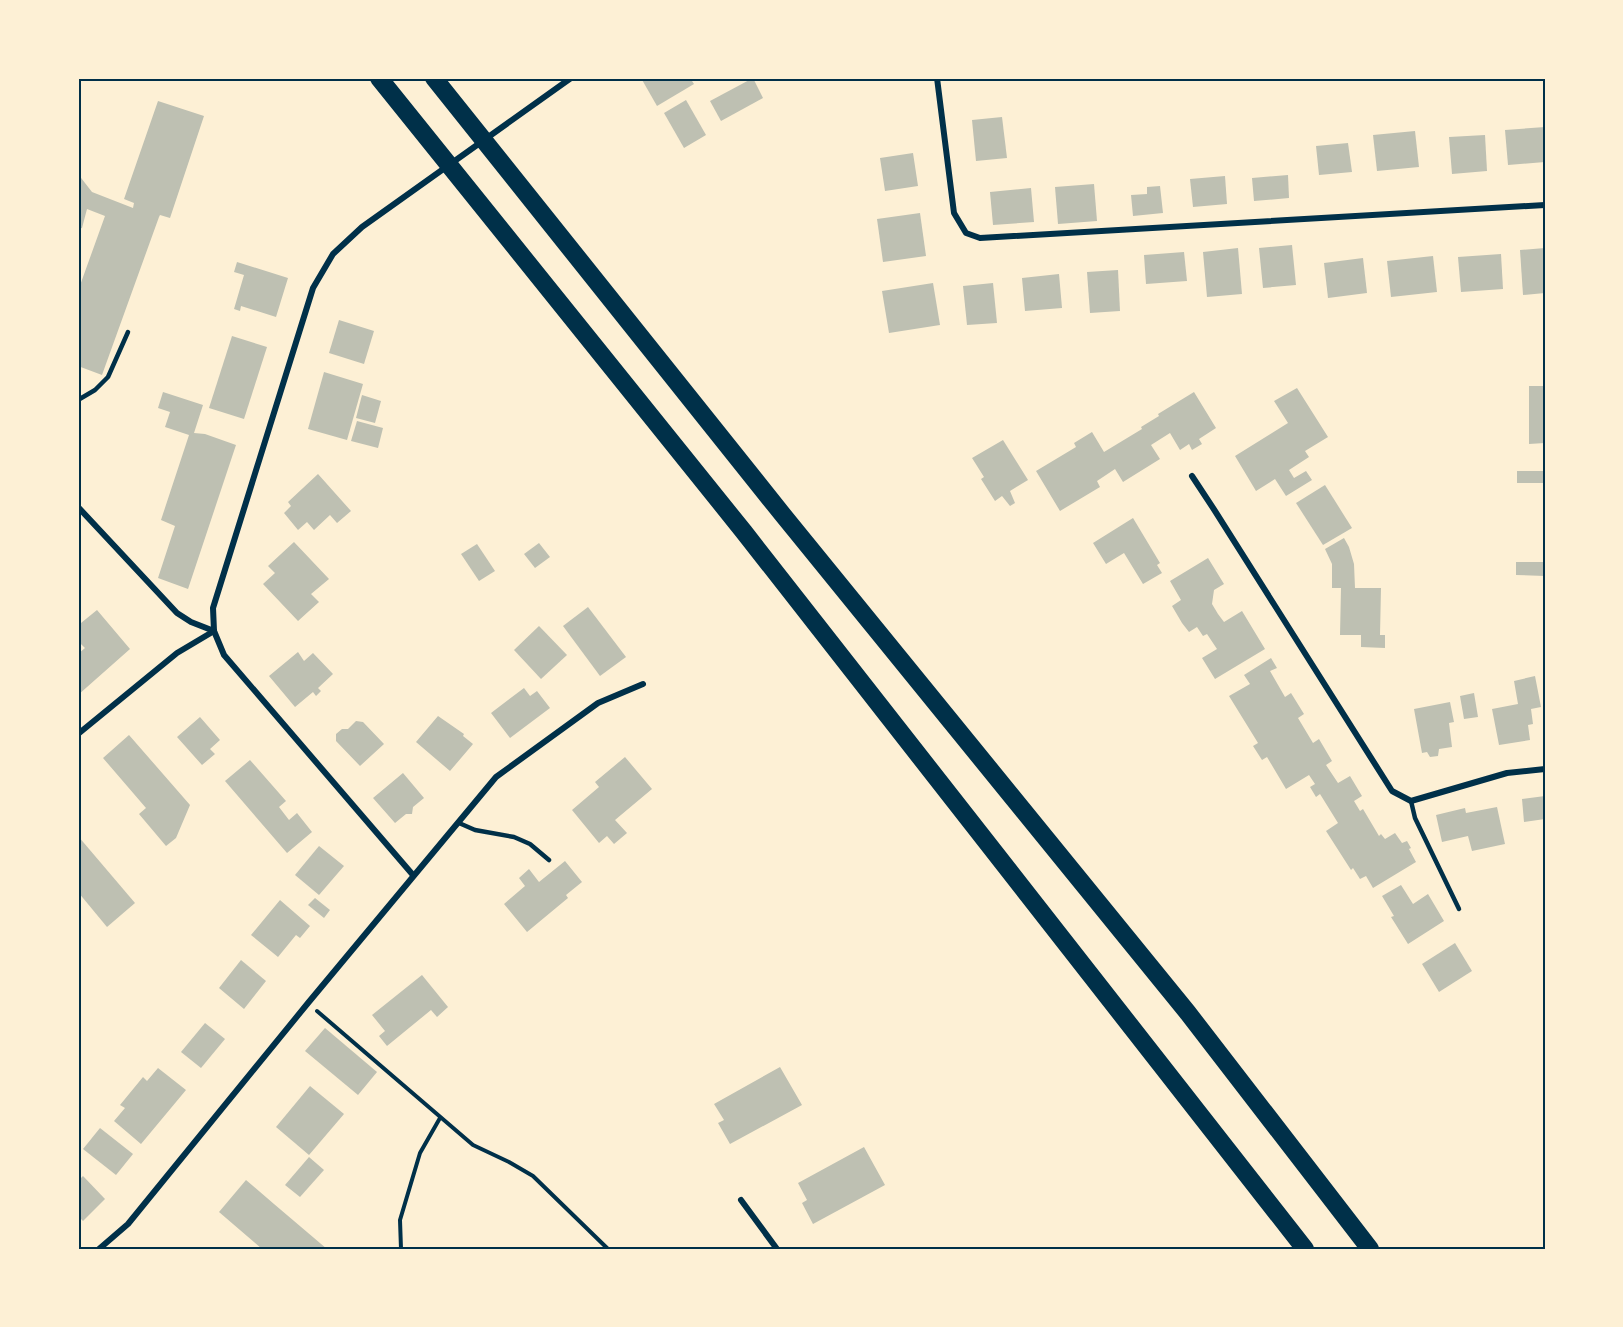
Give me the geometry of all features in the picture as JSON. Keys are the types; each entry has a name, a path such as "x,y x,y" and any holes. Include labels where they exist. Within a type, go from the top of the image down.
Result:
{"highway":[{"path":"379,78 744,532 1305,1249"},
{"path":"434,78 783,515 1188,1013 1370,1249"}],"street":[{"path":"413,875 224,655 214,631 213,608 313,288 333,254 382,212 538,99 571,78"},
{"path":"937,78 954,213 966,233 980,238 1545,205"},
{"path":"1192,476 1392,791 1411,801 1507,773 1545,769"},
{"path":"78,507 177,613 191,622 214,631"},
{"path":"78,734 177,653 214,631"},
{"path":"99,1249 128,1224 496,777 598,703 643,684"},
{"path":"741,1200 777,1249"}],"lane":[{"path":"78,400 95,390 108,377 128,332"},
{"path":"1411,801 1415,818 1459,909"},
{"path":"459,823 475,830 514,837 530,844 549,860"}],"path":[{"path":"308,1003 473,1145 533,1176 608,1249"},
{"path":"401,1249 400,1220 420,1153 440,1118"}],"building":[{"path":"641,78 690,78 694,84 657,106"},
{"path":"753,78 763,98 721,121 710,101"},
{"path":"686,100 706,135 684,148 664,113"},
{"path":"158,101 204,116 170,218 160,215 159,217 102,375 78,366 78,291 105,216 87,209 82,228 78,229 78,174 92,192 133,208 134,203 124,199"},
{"path":"1002,117 1007,158 976,161 972,120"},
{"path":"1545,127 1545,162 1508,165 1505,130"},
{"path":"1415,131 1419,167 1377,171 1373,135"},
{"path":"1485,135 1487,171 1452,174 1449,137"},
{"path":"1348,143 1352,172 1319,175 1316,146"},
{"path":"913,153 918,186 885,191 880,158"},
{"path":"1288,175 1289,198 1254,201 1252,178"},
{"path":"1225,176 1227,204 1193,207 1190,179"},
{"path":"1094,184 1097,221 1058,224 1055,187"},
{"path":"1160,186 1163,213 1133,216 1131,195 1147,194 1147,187"},
{"path":"1031,188 1034,222 993,225 990,192"},
{"path":"920,213 926,256 883,262 877,219"},
{"path":"1292,245 1296,285 1263,288 1259,248"},
{"path":"1238,248 1242,294 1207,297 1203,252"},
{"path":"1545,248 1545,293 1523,295 1520,250"},
{"path":"1184,252 1187,281 1146,284 1144,255"},
{"path":"1501,254 1503,289 1461,292 1458,257"},
{"path":"1433,256 1437,292 1391,297 1387,261"},
{"path":"1363,258 1367,293 1328,298 1324,263"},
{"path":"237,262 288,278 276,317 241,306 240,311 234,309 244,275 234,272"},
{"path":"1118,270 1120,311 1090,313 1087,272"},
{"path":"1059,274 1062,308 1025,311 1022,278"},
{"path":"933,283 940,325 889,333 882,291"},
{"path":"993,283 997,323 967,325 963,286"},
{"path":"339,320 374,331 364,364 329,353"},
{"path":"232,336 267,347 244,419 209,408"},
{"path":"324,372 363,384 347,440 308,429"},
{"path":"1529,386 1545,386 1545,443 1529,444"},
{"path":"1297,388 1328,437 1305,451 1309,457 1289,470 1294,478 1306,471 1312,480 1286,496 1275,479 1256,491 1235,456 1288,423 1274,401"},
{"path":"163,392 203,405 194,433 205,434 236,445 188,589 158,578 175,526 161,520 189,435 165,427 170,412 158,408"},
{"path":"1194,392 1216,428 1199,439 1202,444 1192,450 1189,444 1180,450 1170,433 1151,445 1160,459 1123,482 1115,469 1097,481 1100,487 1060,511 1036,471 1076,447 1074,443 1092,432 1104,452 1142,429 1141,427 1159,416 1158,414"},
{"path":"362,395 381,401 375,423 356,418"},
{"path":"357,421 383,428 378,448 351,441"},
{"path":"1003,440 1028,480 1010,491 1015,503 1010,506 1002,496 995,501 981,479 984,477 972,458"},
{"path":"1517,471 1545,471 1545,483 1517,483"},
{"path":"318,474 351,511 337,523 330,515 314,530 307,522 298,530 284,513 291,506 288,502"},
{"path":"1325,485 1352,528 1323,545 1296,503"},
{"path":"1133,518 1160,563 1157,565 1162,573 1143,584 1124,553 1106,564 1093,543"},
{"path":"1344,538 1354,564 1355,588 1381,588 1380,635 1385,635 1385,648 1361,647 1361,635 1340,635 1341,588 1332,588 1332,564 1325,549"},
{"path":"294,542 329,579 311,594 319,602 298,621 263,584 275,573 268,566"},
{"path":"539,543 550,557 535,568 524,554"},
{"path":"477,544 495,571 479,581 461,554"},
{"path":"1208,558 1224,584 1214,590 1212,604 1218,614 1224,622 1242,611 1265,649 1215,679 1202,658 1217,649 1207,634 1203,636 1197,627 1189,632 1182,623 1172,606 1181,600 1170,581"},
{"path":"1516,562 1545,562 1545,576 1516,575"},
{"path":"588,607 626,657 600,676 563,626"},
{"path":"97,610 130,649 78,695 78,654 85,648 78,641 78,620 81,623"},
{"path":"539,626 567,655 541,679 514,650"},
{"path":"298,652 304,661 313,653 333,674 318,688 321,691 316,696 313,692 295,707 269,676"},
{"path":"1271,658 1277,668 1270,671 1285,697 1291,693 1304,714 1298,718 1313,743 1319,739 1332,761 1326,765 1338,783 1350,776 1362,796 1354,801 1360,811 1363,809 1379,836 1381,834 1385,839 1395,833 1402,843 1407,841 1411,848 1409,849 1416,862 1373,888 1366,876 1360,879 1353,868 1351,870 1326,831 1338,823 1320,794 1316,797 1310,787 1315,784 1309,775 1286,789 1267,757 1262,760 1253,746 1258,743 1229,696 1250,684 1244,675"},
{"path":"1535,676 1541,707 1531,709 1533,724 1528,725 1530,740 1499,745 1492,709 1518,704 1514,681"},
{"path":"524,688 530,696 537,691 550,708 510,738 491,713"},
{"path":"1474,693 1478,717 1464,719 1460,696"},
{"path":"1450,702 1454,722 1449,723 1452,747 1439,749 1438,756 1430,757 1427,752 1422,753 1414,709"},
{"path":"438,716 464,734 463,736 473,744 450,771 416,742"},
{"path":"200,717 220,740 210,749 215,754 202,765 177,737"},
{"path":"356,721 363,722 384,744 360,766 336,741 336,734 342,729 348,729"},
{"path":"129,735 190,805 176,838 166,846 139,814 146,808 103,758"},
{"path":"625,757 652,789 615,820 627,833 614,844 607,836 599,843 572,810 599,787 595,782"},
{"path":"250,760 286,801 279,807 289,820 297,813 312,832 287,853 225,781"},
{"path":"403,773 424,798 413,807 412,814 406,814 395,823 373,798"},
{"path":"1545,796 1545,819 1524,822 1522,799"},
{"path":"1497,807 1505,844 1472,851 1468,836 1442,842 1436,815 1465,808 1466,813"},
{"path":"78,836 135,903 107,927 78,892"},
{"path":"319,846 344,866 319,895 295,875"},
{"path":"565,861 582,882 566,895 568,898 527,932 504,904 525,886 519,878 529,869 539,882"},
{"path":"1401,885 1413,904 1428,894 1444,921 1408,944 1391,917 1394,916 1382,896"},
{"path":"315,898 330,910 324,918 308,905"},
{"path":"280,900 310,926 300,938 296,935 278,957 251,935"},
{"path":"1455,943 1472,971 1439,992 1422,964"},
{"path":"241,960 266,981 244,1009 219,988"},
{"path":"422,975 448,1007 437,1017 431,1010 387,1046 379,1036 385,1031 372,1015"},
{"path":"205,1023 225,1039 201,1068 181,1052"},
{"path":"325,1028 377,1072 358,1095 305,1051"},
{"path":"780,1067 802,1105 730,1144 718,1123 724,1120 714,1104"},
{"path":"158,1068 186,1090 141,1144 114,1121 125,1108 120,1105 143,1077 147,1081"},
{"path":"310,1086 344,1114 309,1155 276,1127"},
{"path":"100,1128 133,1154 116,1175 83,1149"},
{"path":"864,1147 885,1185 813,1224 802,1203 807,1200 798,1183"},
{"path":"309,1157 324,1170 300,1197 285,1185"},
{"path":"83,1176 105,1199 83,1221 78,1216 78,1181"},
{"path":"246,1180 327,1249 262,1249 219,1212"}]}
